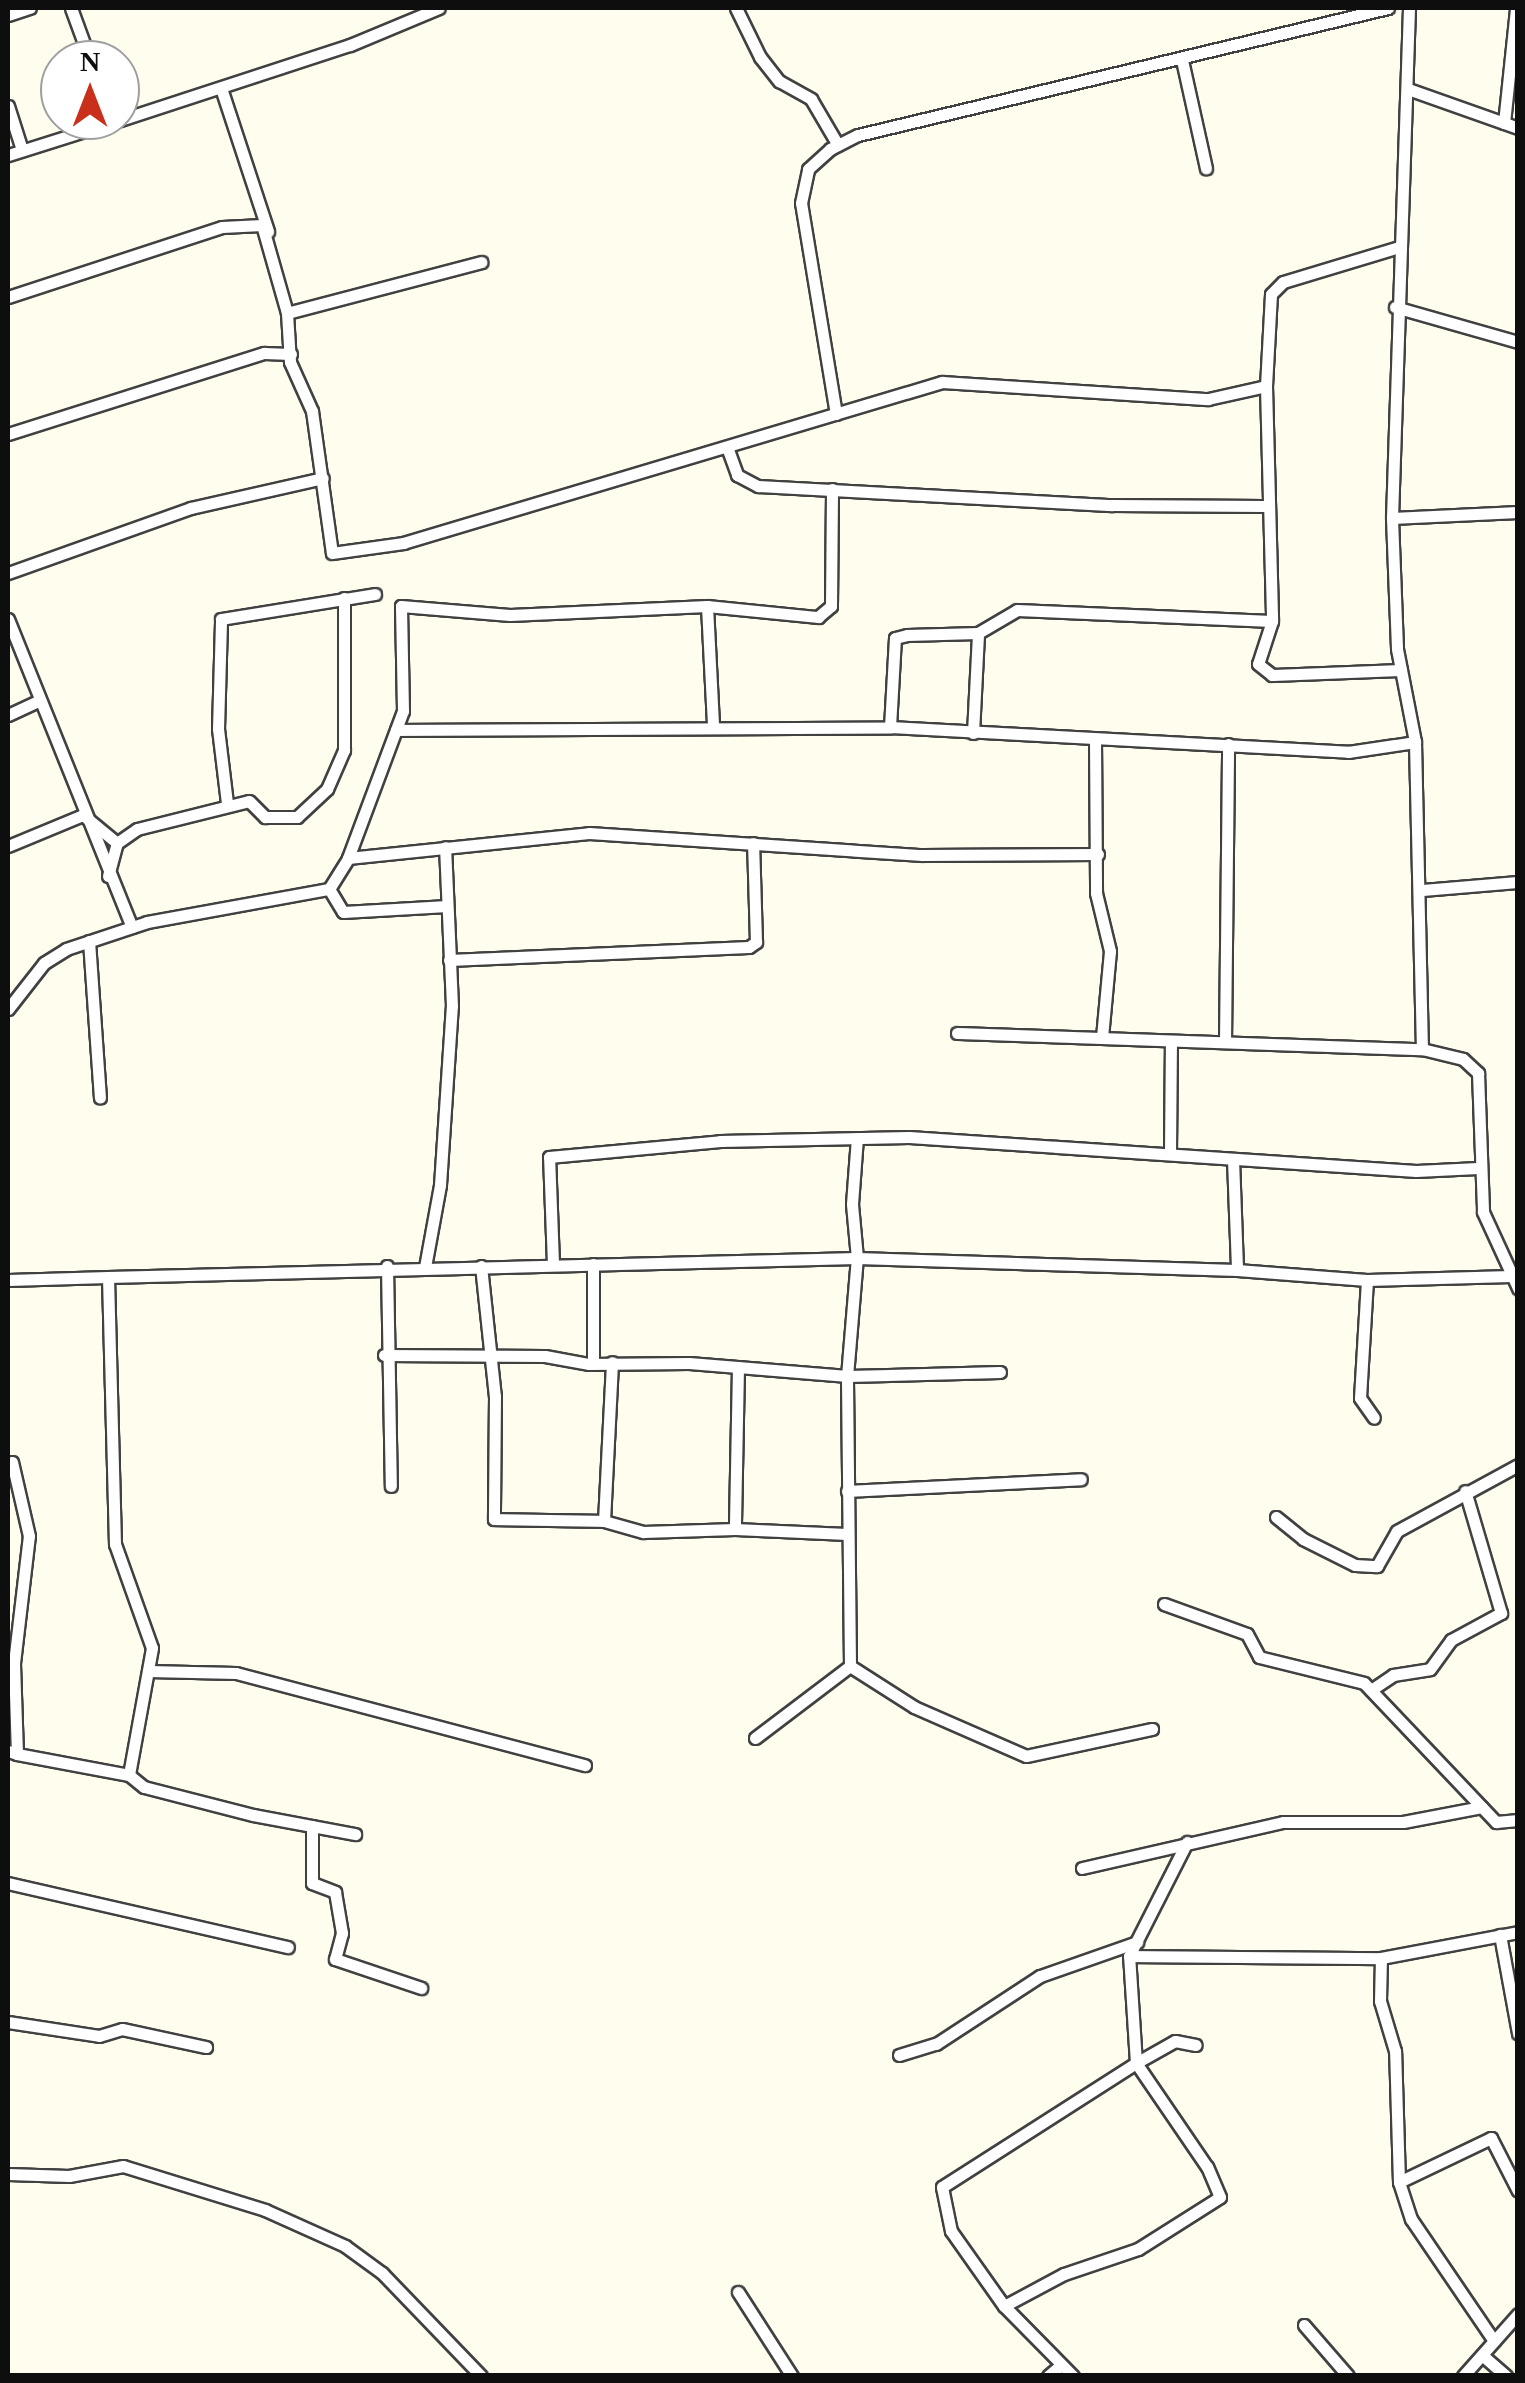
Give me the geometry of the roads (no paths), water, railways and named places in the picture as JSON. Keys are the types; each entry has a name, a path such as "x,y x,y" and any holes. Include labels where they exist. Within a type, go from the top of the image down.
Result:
{"street":[{"path":"8,16 30,8"},
{"path":"71,8 83,40"},
{"path":"140,112 221,88 440,8"},
{"path":"736,8 760,57 779,81 811,99 838,145"},
{"path":"836,414 801,202 808,169 838,145 1388,8"},
{"path":"1409,8 1395,307 1392,518 1402,670 1416,742 1422,890 1422,1049"},
{"path":"1504,123 1516,8"},
{"path":"1182,60 1206,168"},
{"path":"221,88 268,232 287,313 291,354 312,411 332,552 402,542 942,382 1208,398 1266,386"},
{"path":"1408,89 1518,128"},
{"path":"8,106 22,150"},
{"path":"8,155 53,140"},
{"path":"8,297 222,228 253,224 268,232"},
{"path":"1399,247 1274,288 1266,386 1272,621 1258,664 1272,675 1402,670"},
{"path":"287,313 481,262"},
{"path":"1395,307 1518,342"},
{"path":"8,434 264,353 291,354"},
{"path":"727,447 737,475 758,486 1112,505 1269,506"},
{"path":"8,573 191,508 323,478"},
{"path":"8,1009 44,964 89,942 132,928 329,889 348,858 403,711 401,606 510,614 708,606 814,618 831,606 832,489"},
{"path":"1392,518 1518,512"},
{"path":"228,804 218,729 221,619 375,594"},
{"path":"108,876 117,843 137,829 249,801 265,817 283,820 307,810 327,789 344,750 344,598"},
{"path":"708,606 713,725"},
{"path":"890,727 896,638 978,633 1017,610 1272,621"},
{"path":"8,619 132,928"},
{"path":"972,733 978,633"},
{"path":"8,715 40,700"},
{"path":"396,730 713,725 890,727 1348,752 1416,742"},
{"path":"1095,740 1096,892 1110,951 1102,1037"},
{"path":"1224,1042 1228,744"},
{"path":"84,815 117,843"},
{"path":"8,846 84,815"},
{"path":"348,858 589,833 982,856 1098,854"},
{"path":"449,960 749,947 756,942 753,843"},
{"path":"425,1267 440,1185 449,960 445,847"},
{"path":"1422,890 1518,882"},
{"path":"329,889 343,912 447,906"},
{"path":"89,942 100,1098"},
{"path":"8,1280 387,1266 858,1258 1237,1270 1367,1280 1514,1282 1483,1212 1478,1168 1478,1074 1463,1058 1422,1049 957,1033"},
{"path":"1170,1152 1171,1040"},
{"path":"553,1264 548,1158 720,1141 857,1138 1170,1152 1416,1171 1478,1168"},
{"path":"850,1666 848,1376 858,1258 852,1204 857,1138"},
{"path":"1233,1159 1237,1270"},
{"path":"593,1264 593,1362"},
{"path":"387,1266 384,1355 391,1486"},
{"path":"480,1266 489,1358 494,1520 604,1521 643,1532 734,1529 847,1534"},
{"path":"108,1277 115,1544 152,1648 129,1776"},
{"path":"1367,1280 1360,1398 1374,1418"},
{"path":"384,1355 738,1367 848,1376 1000,1372"},
{"path":"604,1521 612,1362"},
{"path":"734,1529 738,1367"},
{"path":"12,1462 29,1536 14,1663 12,1752 129,1776 144,1787 355,1834"},
{"path":"1276,1517 1303,1540 1368,1568 1383,1562 1397,1531 1518,1465"},
{"path":"847,1491 1080,1479"},
{"path":"1371,1690 1393,1675 1430,1669 1451,1640 1501,1613 1466,1491"},
{"path":"1164,1604 1247,1634 1260,1658 1364,1683 1496,1822 1518,1820"},
{"path":"850,1666 914,1707 1026,1756 1152,1729"},
{"path":"754,1738 850,1666"},
{"path":"148,1671 236,1674 585,1765"},
{"path":"1082,1868 1283,1822 1403,1822 1482,1807"},
{"path":"312,1826 312,1883 334,1892 342,1933 334,1959 421,1988"},
{"path":"1004,2306 1064,2274 1138,2249 1220,2197 1208,2167 1136,2062 1129,1956 1187,1842"},
{"path":"8,1882 288,1947"},
{"path":"1129,1956 1381,1958 1518,1932"},
{"path":"1500,1935 1518,2033"},
{"path":"899,2054 936,2044 1040,1976 1137,1942"},
{"path":"1381,1958 1380,2001 1395,2052 1399,2182 1411,2220 1494,2341"},
{"path":"8,2022 99,2036 122,2029 206,2048"},
{"path":"1073,2376 1004,2306 951,2231 942,2188 1136,2062 1175,2041 1196,2046"},
{"path":"1399,2182 1491,2138 1518,2191"},
{"path":"8,2174 53,2177 123,2166 264,2210 344,2246 382,2272 481,2376"},
{"path":"738,2292 792,2376"},
{"path":"1463,2376 1518,2314"},
{"path":"1304,2325 1348,2376"},
{"path":"1482,2356 1506,2376"},
{"path":"1048,2376 1061,2364"}]}
